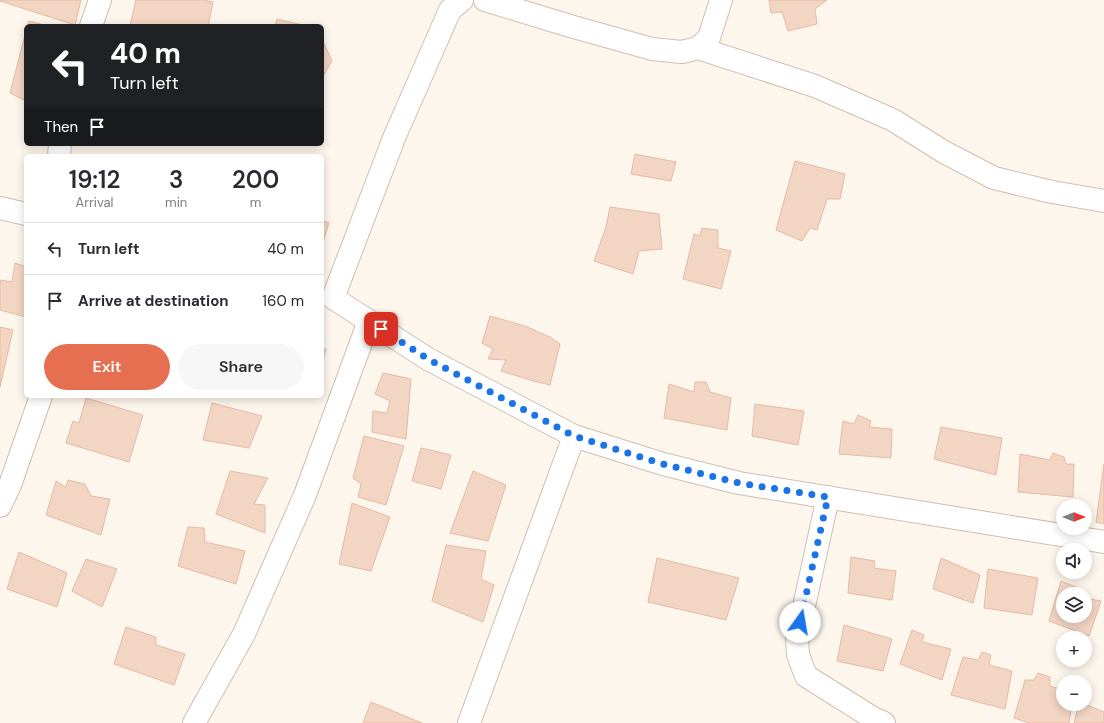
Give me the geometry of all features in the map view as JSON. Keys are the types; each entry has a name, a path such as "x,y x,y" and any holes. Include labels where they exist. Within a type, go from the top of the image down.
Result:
{"street":[{"path":"92,24 100,0"},
{"path":"462,0 450,10 327,297 369,321 428,359 574,436 663,464 739,483 1104,542"},
{"path":"485,0 652,49 682,52 698,48 708,38 721,0"},
{"path":"698,48 815,86 893,120 944,152 994,178 1052,192 1104,201"},
{"path":"0,208 24,214"},
{"path":"194,723 244,634 305,495 369,321"},
{"path":"0,506 10,485 40,398"},
{"path":"469,723 574,436"},
{"path":"828,497 797,638 798,655 806,676 873,718 884,723"}],"building":[{"path":"0,0 81,0 75,24"},
{"path":"136,0 203,0 213,2 208,24 130,24"},
{"path":"769,0 827,0 815,9 817,24 788,31 782,12 771,13"},
{"path":"277,19 298,24 276,24"},
{"path":"29,21 40,24 28,24"},
{"path":"24,39 24,100 10,93"},
{"path":"324,43 332,61 324,75"},
{"path":"635,154 676,162 671,181 631,174"},
{"path":"795,161 845,174 840,199 827,199 817,230 810,228 802,241 776,230"},
{"path":"610,207 659,214 662,249 639,251 633,274 594,261 606,227"},
{"path":"324,221 329,223 324,239"},
{"path":"702,228 718,230 718,248 731,251 721,289 683,279 694,234 700,236"},
{"path":"15,263 24,266 24,316 0,310 0,280 12,282"},
{"path":"490,316 525,326 550,337 560,344 550,385 501,371 506,360 488,359 493,349 482,343"},
{"path":"0,327 13,330 0,387"},
{"path":"383,373 411,379 406,439 372,432 373,411 387,413 390,401 375,394"},
{"path":"695,382 706,382 710,392 731,398 727,430 664,418 669,384 694,392"},
{"path":"86,398 143,415 129,462 66,443 73,421 79,423"},
{"path":"212,403 262,416 249,448 203,440"},
{"path":"755,404 804,411 798,445 752,436"},
{"path":"858,415 871,421 869,427 892,429 891,458 839,454 843,421 854,424"},
{"path":"941,427 1002,438 996,475 934,459"},
{"path":"364,436 404,446 386,505 358,497 361,484 353,478"},
{"path":"421,448 451,455 441,489 412,481"},
{"path":"1053,453 1064,457 1066,464 1074,464 1073,497 1018,492 1020,454 1050,460"},
{"path":"1104,464 1104,524 1096,522"},
{"path":"230,471 268,478 254,504 265,505 265,533 216,514"},
{"path":"473,471 506,485 488,541 450,533"},
{"path":"68,480 85,484 91,496 110,499 101,535 46,515 56,481 66,487"},
{"path":"352,503 390,517 371,571 339,564"},
{"path":"188,527 204,528 205,542 245,551 236,584 178,566"},
{"path":"446,545 486,551 481,579 494,585 483,622 432,601"},
{"path":"19,552 67,573 57,607 7,589"},
{"path":"851,557 875,561 874,568 896,571 892,600 848,593"},
{"path":"657,558 739,578 726,620 648,602"},
{"path":"941,558 980,575 973,603 933,589"},
{"path":"86,559 117,569 102,607 72,591"},
{"path":"988,569 1038,578 1032,615 984,608"},
{"path":"1061,581 1076,587 1059,587"},
{"path":"1056,598 1056,623 1092,623 1092,599 1101,601 1091,631 1076,631 1049,621"},
{"path":"844,625 892,639 883,671 837,661"},
{"path":"126,627 156,637 156,645 185,654 174,685 114,664"},
{"path":"912,630 924,635 922,642 951,649 942,680 900,664"},
{"path":"982,652 991,655 989,665 1012,671 1005,709 951,695 963,657 978,660"},
{"path":"1038,673 1050,677 1050,686 1056,688 1056,711 1071,711 1069,723 1029,723 1014,718 1025,680 1034,680"},
{"path":"371,702 422,723 363,723"},
{"path":"1092,707 1104,712 1104,723 1074,723 1077,711 1092,711"}],"route":[{"path":"381,329 428,359 574,436 663,464 739,483 828,497 800,622"}]}
